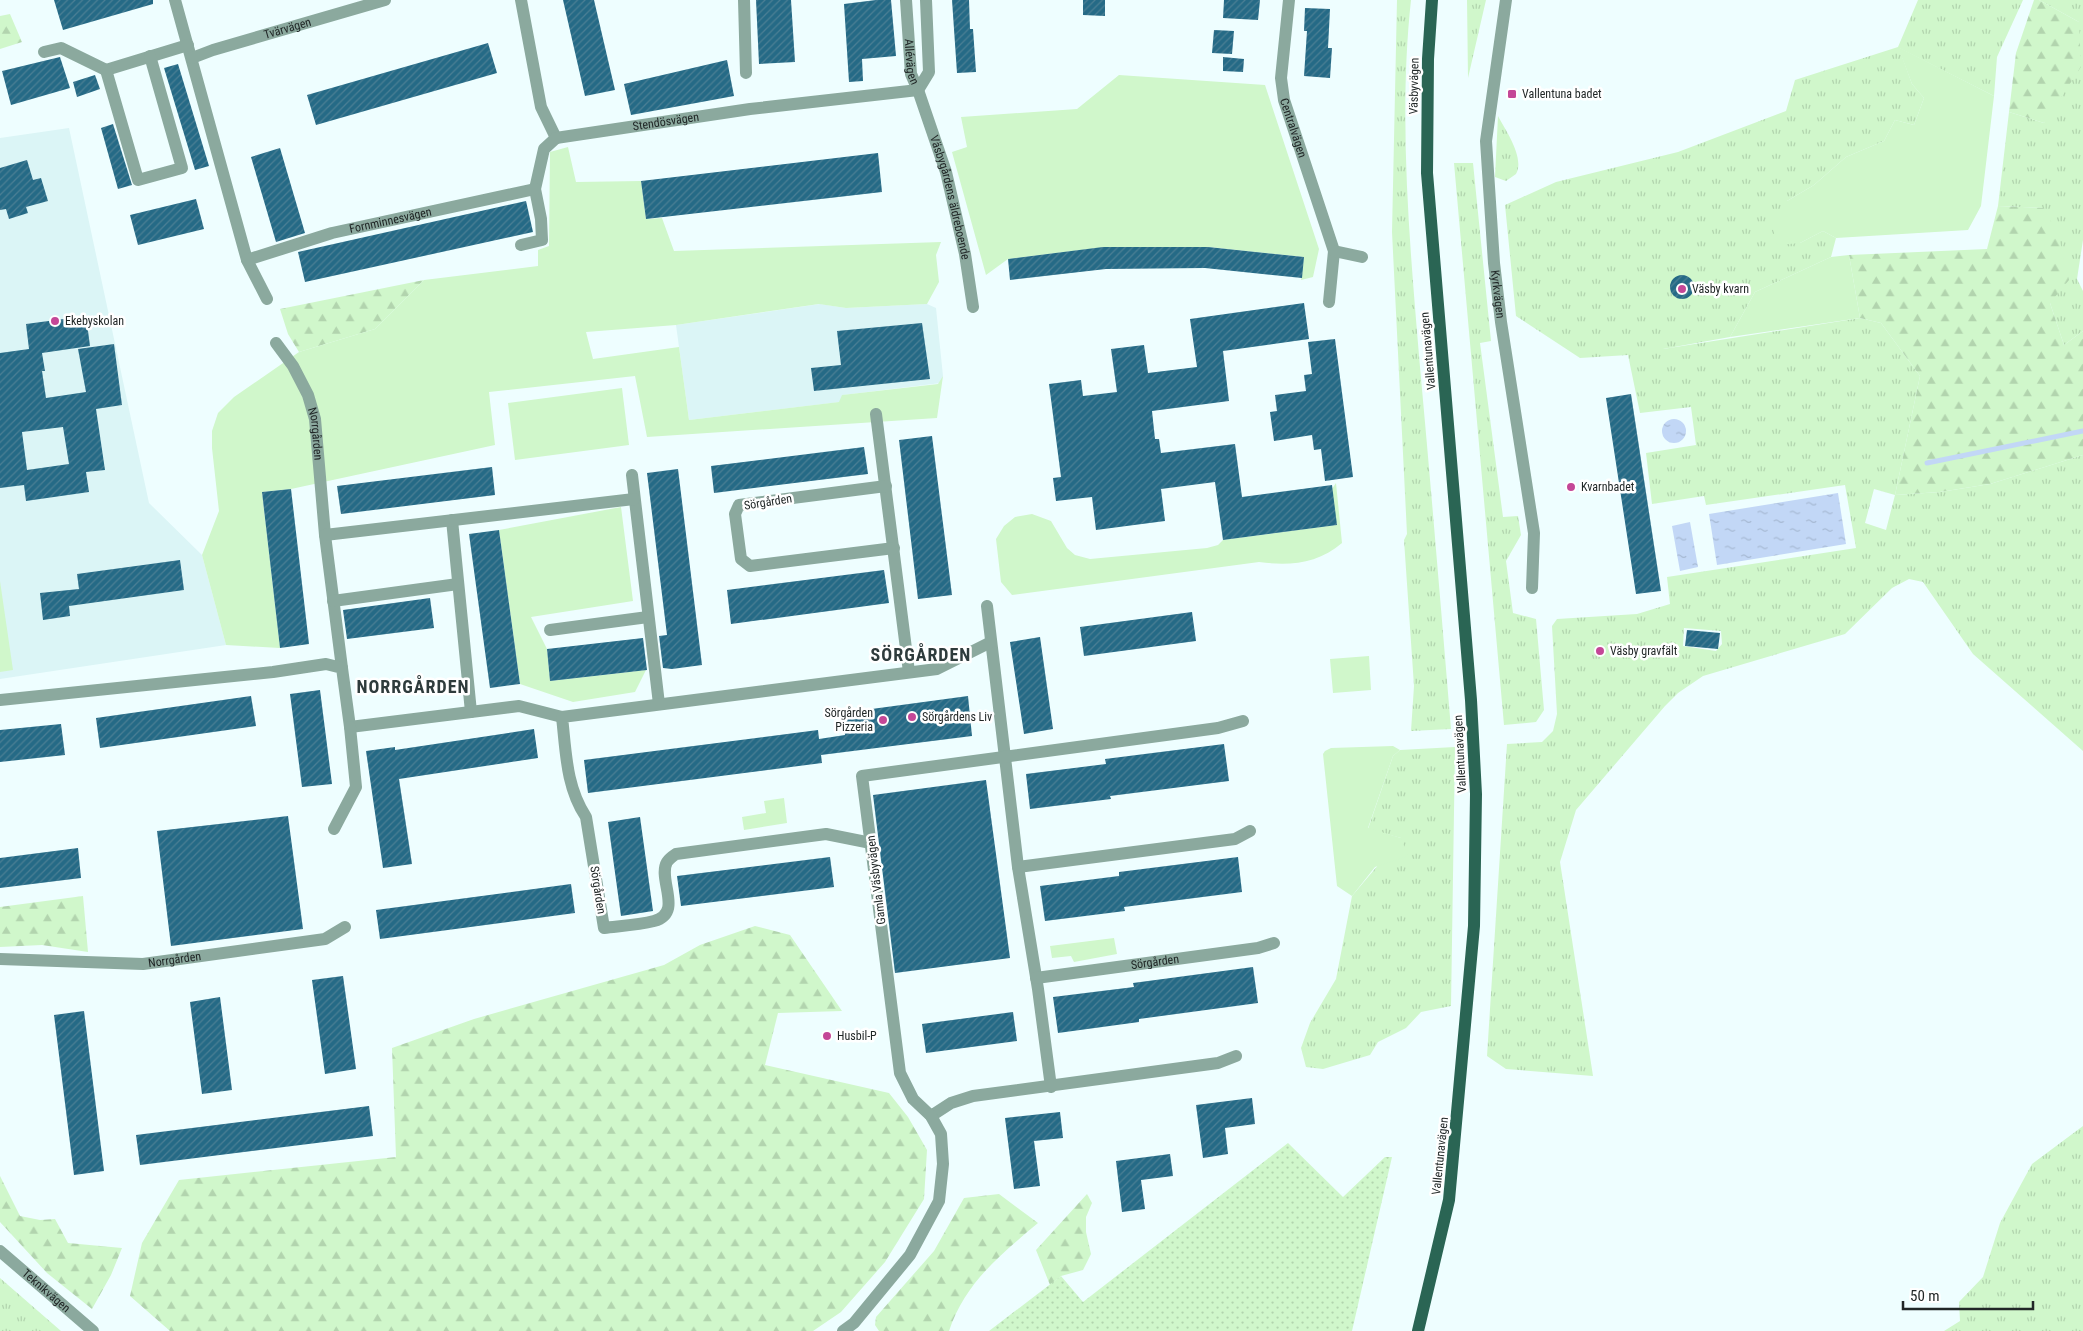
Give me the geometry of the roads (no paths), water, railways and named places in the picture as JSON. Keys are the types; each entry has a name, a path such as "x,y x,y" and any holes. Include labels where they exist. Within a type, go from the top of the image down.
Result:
{"main road":[{"name":"Väsbyvägen","path":"1427,173 1428,59 1432,0"},
{"name":"Vallentunavägen","path":"1418,1331 1449,1200 1474,926 1476,794 1471,700 1427,173"}],"street":[{"path":"175,0 247,260 266,300"},
{"name":"Tvärvägen","path":"192,58 213,50 384,0"},
{"path":"520,0 541,107 556,138 544,149 535,189 541,219 542,240 521,245"},
{"path":"744,0 746,73"},
{"name":"Allévägen","path":"906,0 911,74 918,90"},
{"name":"Allévägen","path":"918,90 929,72 926,0"},
{"name":"Centralvägen","path":"1289,0 1281,78 1284,100 1334,251 1329,302"},
{"name":"Kyrkvägen","path":"1506,0 1486,141 1494,263 1500,312 1534,533 1532,588"},
{"path":"44,52 61,48 106,70 188,45"},
{"path":"106,70 138,180 182,168 150,56"},
{"name":"Stendösvägen","path":"556,138 750,109 918,90"},
{"name":"Väsbygårdens äldreboende","path":"918,90 946,172 965,254 973,307"},
{"name":"Fornminnesvägen","path":"247,260 332,233 535,189"},
{"path":"1334,251 1362,257"},
{"name":"Norrgården","path":"276,343 293,366 308,395 315,419 325,535 356,787 334,829"},
{"path":"876,414 909,672"},
{"path":"632,475 659,704"},
{"name":"Sörgården","path":"886,486 739,506 735,514 742,559 750,566 894,548"},
{"path":"325,535 634,499"},
{"path":"452,520 471,712"},
{"path":"333,601 458,584"},
{"path":"987,606 1018,867 1051,1087"},
{"path":"550,630 648,617"},
{"path":"350,727 519,706 562,717 937,669 991,642"},
{"path":"0,700 273,672 326,664 342,668"},
{"name":"Sörgården","path":"562,717 570,786 576,801 586,816 604,928 656,921 664,916 669,906 667,862 676,854 826,834 871,843"},
{"path":"1005,756 1218,728 1242,721"},
{"name":"Gamla Väsbyvägen","path":"843,1331 857,1327 910,1255 939,1201 943,1164 941,1134 931,1116 913,1099 900,1073 862,776 1005,756"},
{"path":"1018,867 1235,838 1250,831"},
{"name":"Norrgården","path":"0,959 143,964 325,939 345,927"},
{"name":"Sörgården","path":"1036,978 1258,948 1274,943"},
{"path":"931,1116 951,1103 973,1096 1218,1064 1236,1056"},
{"name":"Teknikvägen","path":"0,1251 93,1331"}],"water":[{"path":"1674,419 1682,423 1686,431 1682,439 1674,443 1666,439 1662,431 1666,423"},
{"path":"1838,493 1846,544 1717,565 1709,514"},
{"path":"1690,522 1698,567 1680,571 1672,526"}],"waterway":[{"path":"1927,463 2083,431"}],"place":[{"name":"Vallentuna badet","path":"1512,94"},
{"name":"Väsby kvarn","path":"1682,289"},
{"name":"Ekebyskolan","path":"55,321"},
{"name":"Kvarnbadet","path":"1571,487"},
{"name":"Väsby gravfält","path":"1600,651"},
{"name":"Sörgårdens Liv","path":"912,717"},
{"name":"Sörgården Pizzeria","path":"883,720"},
{"name":"Husbil-P","path":"827,1036"}],"district":[{"name":"SÖRGÅRDEN","path":"921,654"},
{"name":"NORRGÅRDEN","path":"413,686"}]}
